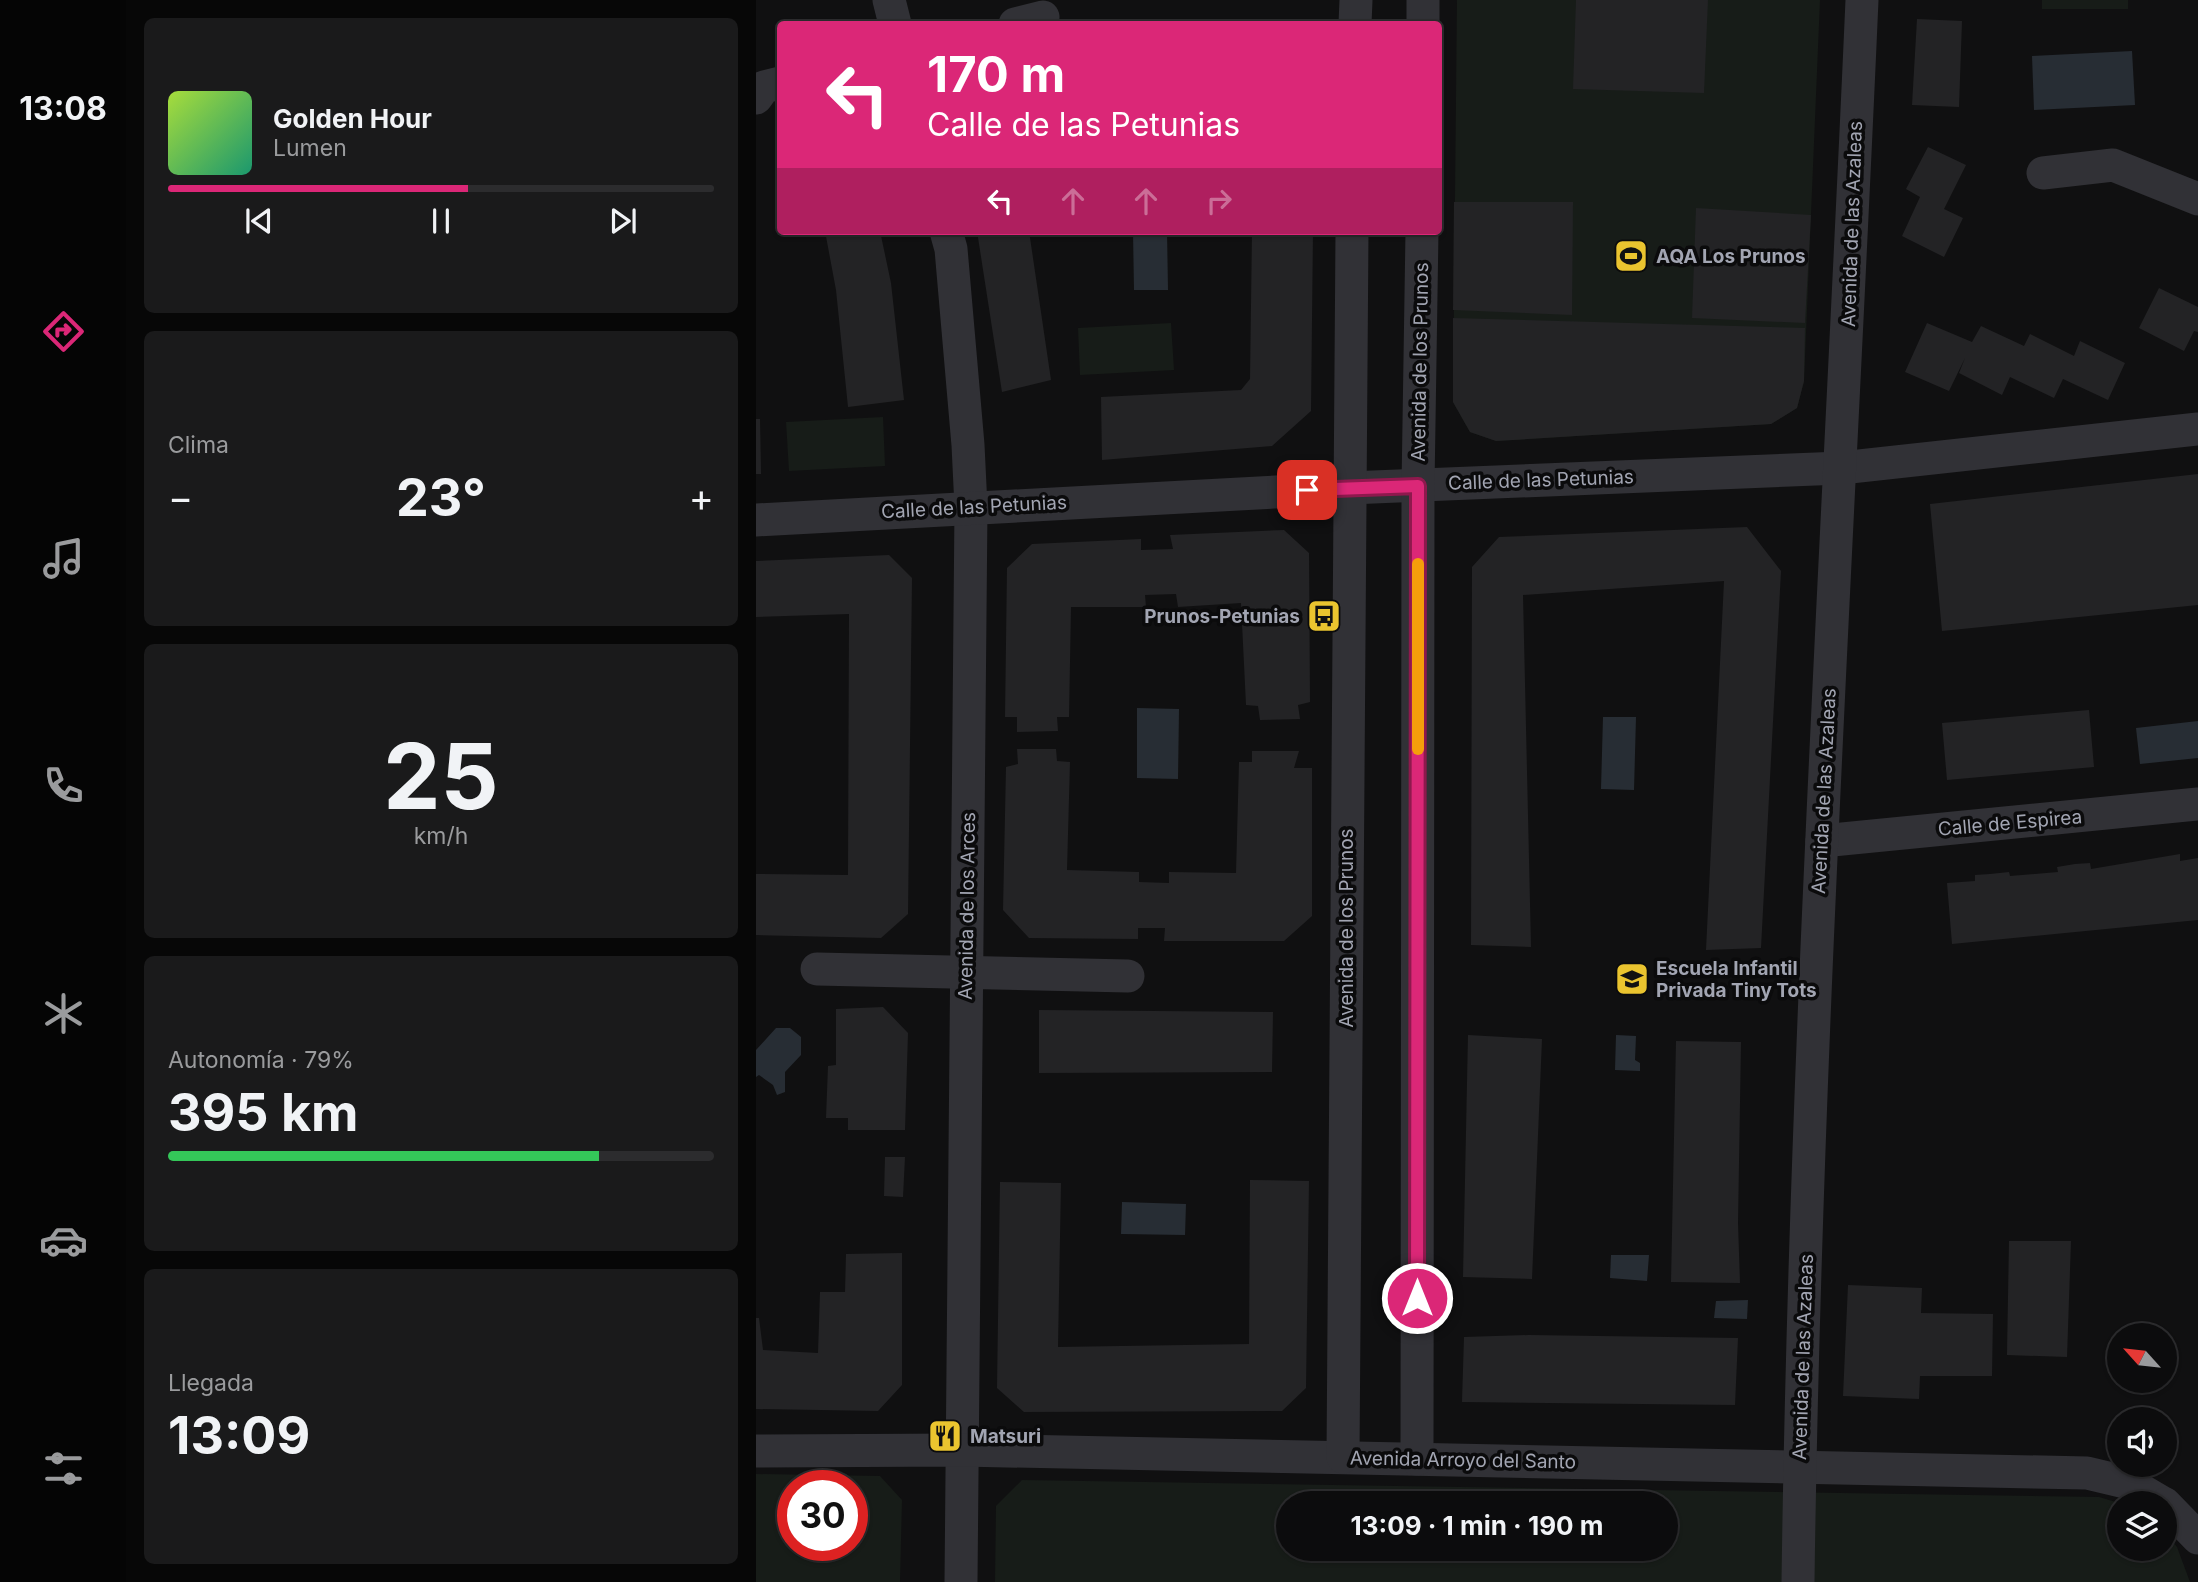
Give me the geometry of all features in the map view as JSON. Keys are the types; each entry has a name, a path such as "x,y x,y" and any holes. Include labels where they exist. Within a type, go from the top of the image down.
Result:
{"street":[{"path":"889,0 894,21"},
{"path":"1356,0 1356,21"},
{"path":"1423,0 1423,21"},
{"name":"Avenida de las Azaleas","path":"1798,1582 1799,1468 1822,841 1862,0"},
{"path":"756,98 764,87 777,84"},
{"path":"2043,173 2113,165 2198,199"},
{"name":"Avenida de los Arces","path":"947,235 951,249 966,419 971,507 961,1582"},
{"name":"Avenida de los Prunos","path":"1343,1457 1352,235"},
{"name":"Avenida de los Prunos","path":"1417,1458 1418,486 1422,235"},
{"name":"Calle de las Petunias","path":"756,520 1349,488 1841,468 2198,429"},
{"name":"Calle de Espirea","path":"1822,841 2198,804"},
{"path":"817,969 1128,976"},
{"name":"Avenida Arroyo del Santo","path":"756,1451 962,1450 2087,1474 2129,1483 2142,1491"},
{"name":"Avenida Arroyo del Santo","path":"2177,1517 2198,1538"}],"shaded area":[{"name":"AQA Los Prunos","path":"1457,0 1820,0 1804,381 1797,408 1771,424 1496,441 1470,432 1453,402"},
{"path":"2042,0 2128,0 2128,9 2042,9"},
{"path":"2132,51 2135,105 2034,110 2032,56"},
{"path":"1133,235 1167,235 1168,290 1134,290"},
{"path":"1171,323 1174,370 1080,375 1078,328"},
{"path":"883,417 885,466 789,471 786,422"},
{"path":"1137,708 1179,709 1178,779 1137,778"},
{"path":"1603,717 1636,717 1634,790 1601,789"},
{"path":"2198,721 2198,758 2140,764 2136,728"},
{"path":"776,1028 790,1028 801,1037 801,1055 785,1072 785,1092 777,1095 773,1085 759,1075 756,1077 756,1050"},
{"path":"1616,1035 1636,1036 1635,1060 1640,1063 1640,1071 1615,1070"},
{"path":"1122,1202 1186,1204 1185,1235 1121,1234"},
{"path":"1611,1255 1649,1255 1647,1281 1610,1278"},
{"path":"1748,1300 1747,1319 1714,1318 1716,1301"},
{"path":"756,1474 777,1474 777,1561 868,1561 868,1476 880,1476 902,1500 900,1582 756,1582"},
{"path":"1022,1480 2099,1497 2107,1499 2107,1561 2177,1561 2177,1547 2190,1582 995,1582 996,1506"}],"building":[{"path":"1576,0 1708,0 1704,93 1573,89"},
{"path":"1917,19 1962,21 1959,107 1912,105"},
{"path":"1928,147 1966,165 1944,209 1963,218 1944,257 1902,236 1920,197 1906,189"},
{"path":"1454,202 1573,202 1572,315 1453,310"},
{"path":"1696,208 1811,215 1805,323 1692,318"},
{"path":"826,235 881,235 891,283 904,400 848,407 836,290"},
{"path":"978,235 1030,235 1051,380 1002,392"},
{"path":"1252,235 1313,235 1311,411 1272,446 1102,460 1101,397 1241,390 1250,379"},
{"path":"2159,288 2198,307 2198,332 2194,331 2184,351 2139,328"},
{"path":"1453,318 1805,328 1804,381 1797,408 1771,424 1496,441 1470,432 1453,402"},
{"path":"1927,323 1972,342 1981,326 2024,346 2030,334 2074,356 2080,341 2125,363 2108,400 2063,379 2054,398 2010,377 2002,395 1959,373 1965,358 1949,391 1905,372"},
{"path":"756,419 760,419 761,474 756,474"},
{"path":"2198,474 2198,605 1942,631 1930,504"},
{"path":"1747,527 1781,571 1761,948 1706,950 1724,581 1523,595 1531,947 1471,945 1472,567 1499,537"},
{"path":"1284,530 1309,553 1310,702 1298,705 1300,719 1260,720 1258,706 1246,705 1241,603 1178,607 1176,594 1145,595 1146,607 1071,607 1069,717 1057,717 1058,731 1017,732 1017,717 1005,717 1007,568 1032,544 1141,539 1141,550 1173,549 1170,535"},
{"path":"889,555 912,578 908,914 881,938 756,935 756,874 848,875 849,614 756,617 756,561"},
{"path":"2089,710 2094,767 1947,780 1942,723"},
{"path":"1017,749 1056,749 1057,761 1070,762 1067,870 1139,872 1139,882 1169,883 1169,872 1236,873 1239,762 1252,762 1252,751 1299,751 1294,768 1312,768 1312,916 1284,941 1164,941 1165,928 1138,928 1138,939 1029,938 1003,910 1006,767 1018,764"},
{"path":"2180,854 2180,861 2198,858 2198,920 1952,944 1947,883 1975,881 1975,875 2009,872 2010,876 2058,872 2057,867 2090,863 2091,869"},
{"path":"883,1007 908,1033 905,1130 848,1130 848,1118 826,1118 828,1066 836,1065 836,1009"},
{"path":"1039,1010 1273,1012 1272,1072 1039,1073"},
{"path":"1468,1035 1542,1039 1532,1279 1463,1277"},
{"path":"1676,1041 1741,1042 1738,1223 1740,1283 1671,1282"},
{"path":"885,1157 905,1157 903,1197 884,1196"},
{"path":"1250,1180 1309,1181 1306,1388 1282,1411 1024,1412 997,1388 1000,1182 1061,1183 1058,1347 1249,1344"},
{"path":"2009,1241 2071,1241 2067,1357 2007,1355"},
{"path":"902,1253 902,1385 878,1411 756,1409 756,1318 759,1318 763,1350 818,1353 820,1292 845,1292 846,1254"},
{"path":"1848,1285 1922,1288 1921,1313 1993,1314 1992,1376 1920,1376 1919,1399 1843,1396"},
{"path":"1529,1335 1738,1338 1735,1405 1462,1402 1464,1337"}],"slow traffic":[{"path":"1418,564 1418,749"}],"place":[{"name":"AQA Los Prunos","path":"1631,256"},
{"name":"Prunos-Petunias","path":"1324,616"},
{"name":"Escuela Infantil Privada Tiny Tots","path":"1632,979"},
{"name":"Matsuri","path":"945,1436"}],"route":[{"path":"1307,490 1418,486 1417,1298"}]}
